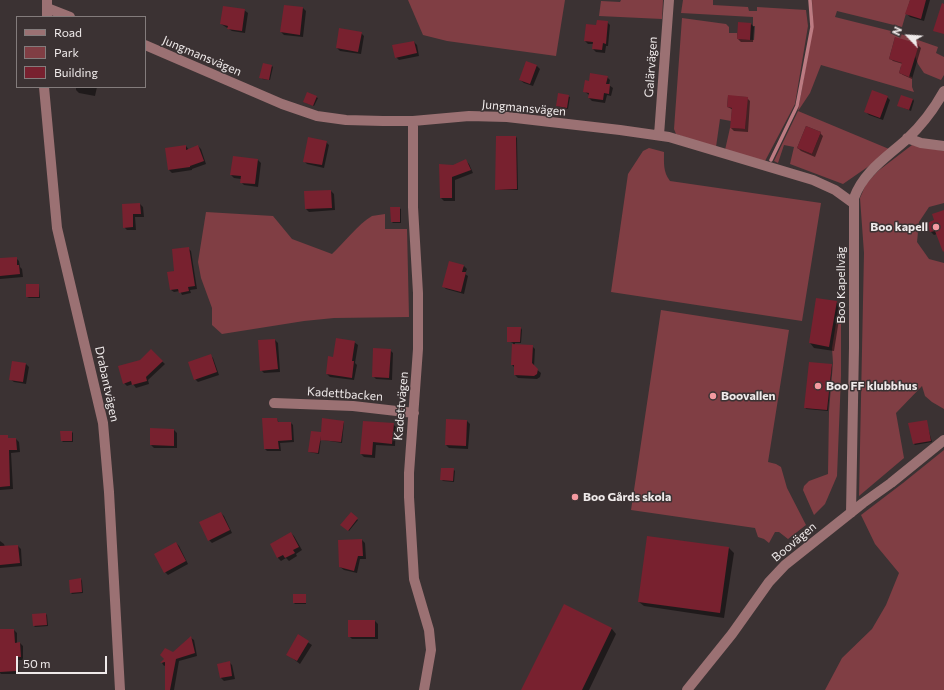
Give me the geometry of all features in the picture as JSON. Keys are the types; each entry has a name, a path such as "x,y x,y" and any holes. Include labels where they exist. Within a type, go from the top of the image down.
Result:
{"street":[{"name":"Galärvägen","path":"659,135 669,0"},
{"path":"47,8 67,16"},
{"name":"Jungmansvägen","path":"146,45 302,112 346,120 413,121 469,116 507,117 659,135 813,180 835,190 853,203"},
{"name":"Drabantvägen","path":"44,88 57,228 103,423 120,690"},
{"name":"Boo Kapellväg","path":"850,514 854,339 853,203 857,188 863,179 908,138 936,106 944,91"},
{"name":"Kadettvägen","path":"413,121 413,207 418,293 418,349 408,497 415,583 429,630 431,650 424,690"},
{"path":"908,138 921,143 944,146"},
{"name":"Kadettbacken","path":"274,403 353,406 414,412"},
{"name":"Boovägen","path":"687,690 732,634 769,582 785,565 944,440"}],"green space":[{"path":"408,0 565,0 556,56 447,41 423,35"},
{"path":"621,0 663,0 662,19 599,16 601,1 620,2"},
{"path":"683,0 713,0 713,5 748,7 749,11 757,11 757,7 806,10 808,26 795,104 765,161 725,150 730,128 745,129 747,97 728,96 727,107 732,108 731,121 720,119 716,147 676,134 674,129 682,18 726,24 729,27 729,33 737,33 737,39 754,40 755,26 753,26 753,17 681,13"},
{"path":"812,0 910,0 902,27 837,11 835,17 895,32 938,47 936,53 944,57 944,75 941,80 924,73 915,56 895,37 889,59 907,64 907,68 901,66 899,73 912,77 912,87 914,92 821,65 810,93 798,111 813,26"},
{"path":"798,111 889,149 882,157 843,184 790,164 794,147 784,145 778,163 774,161","holes":["806,126 821,132 812,154 797,148"]},
{"path":"912,145 944,151 944,203 929,207 919,222 917,242 929,259 944,263 944,409 925,396 922,386 896,413 904,458 859,496 864,253 860,198 866,184 878,171"},
{"path":"649,148 664,152 665,171 670,181 821,203 802,321 611,292 628,174 643,151"},
{"path":"206,212 273,216 292,239 332,254 367,219 372,216 385,214 385,229 407,229 409,317 334,318 304,321 222,334 212,325 212,308 201,278 198,262"},
{"path":"839,305 841,312 841,376 837,476 825,504 814,515 803,490 804,486 809,481 828,474 829,411 833,363 832,348"},
{"name":"Boovallen","path":"661,310 789,330 768,462 781,467 787,488 806,525 788,539 779,532 775,532 769,543 758,537 755,528 631,510"},
{"path":"944,450 944,690 825,690 842,658 872,629 886,605 899,573 875,544 861,515"}],"building":[{"path":"910,0 926,0 921,19 905,14"},
{"path":"942,3 944,4 944,34 933,31"},
{"path":"284,5 303,7 300,35 280,32"},
{"path":"223,6 245,9 242,31 227,29 228,26 220,24"},
{"path":"597,20 608,21 606,44 603,43 602,50 592,49 593,42 584,41 586,24 596,25"},
{"path":"738,22 751,23 750,40 737,39"},
{"path":"339,28 362,32 358,52 336,48"},
{"path":"895,37 919,44 909,77 899,73 902,63 889,59"},
{"path":"414,41 417,53 395,58 392,45"},
{"path":"526,61 537,65 530,84 519,80"},
{"path":"263,63 272,65 269,80 259,78"},
{"path":"590,73 608,76 606,84 610,84 609,94 604,93 603,100 588,98 589,93 583,92 585,80 589,81"},
{"path":"872,90 888,96 880,118 864,112"},
{"path":"307,92 317,96 313,106 303,102"},
{"path":"558,93 569,95 567,108 556,106"},
{"path":"728,95 748,97 745,129 730,128 732,108 727,107"},
{"path":"901,95 913,99 909,110 897,106"},
{"path":"806,126 821,132 812,154 797,148"},
{"path":"496,136 516,136 517,189 495,190"},
{"path":"308,137 327,141 322,165 303,162"},
{"path":"186,145 186,150 198,145 204,161 190,167 168,170 165,148"},
{"path":"233,156 258,159 255,184 240,183 241,176 230,175"},
{"path":"466,159 471,170 452,177 452,198 440,198 439,164 453,165"},
{"path":"331,190 332,208 305,209 304,191"},
{"path":"140,203 141,214 133,214 133,227 123,228 122,204"},
{"path":"390,207 400,207 400,222 391,222"},
{"name":"Boo kapell","path":"944,210 943,252 935,231 930,232 927,223 934,220 932,214"},
{"path":"189,247 195,286 188,287 189,291 179,293 178,289 170,290 167,272 174,271 172,249"},
{"path":"17,257 17,265 19,265 20,274 0,276 0,258"},
{"path":"449,261 464,265 462,272 466,272 461,292 442,287"},
{"path":"26,284 39,284 39,297 26,297"},
{"path":"816,298 837,301 829,347 809,343"},
{"path":"507,327 521,327 520,342 507,342"},
{"path":"336,338 355,341 352,361 354,361 352,378 326,374 328,356 333,357"},
{"path":"275,339 278,369 260,371 258,340"},
{"path":"512,344 533,345 532,363 538,369 537,374 534,376 514,375 514,365 511,365"},
{"path":"373,348 391,349 389,378 372,377"},
{"path":"151,349 163,361 146,377 147,381 132,385 131,381 123,384 118,366 140,360"},
{"path":"211,354 217,372 194,380 188,362"},
{"path":"12,361 26,363 23,382 9,380"},
{"name":"Boo FF klubbhus","path":"809,362 832,364 827,410 804,408"},
{"path":"262,418 277,418 278,422 291,422 292,440 278,441 279,449 264,449"},
{"path":"322,418 344,421 341,442 320,440 318,453 308,452 311,431 321,432"},
{"path":"446,419 467,420 466,446 445,445"},
{"path":"927,420 931,441 913,444 908,423"},
{"path":"363,421 394,423 392,444 373,442 372,455 360,454"},
{"path":"150,428 174,429 174,446 150,445"},
{"path":"60,431 72,431 72,441 61,441"},
{"path":"0,435 8,435 8,438 16,438 17,450 9,450 10,486 0,487"},
{"path":"441,468 454,468 453,481 440,480"},
{"path":"221,512 230,530 208,541 199,522"},
{"path":"351,512 358,518 348,531 340,525"},
{"path":"291,532 299,547 293,550 295,553 285,558 283,555 277,558 270,544"},
{"path":"647,536 729,547 720,613 638,602"},
{"path":"362,539 363,556 358,556 354,571 339,567 338,540"},
{"path":"176,542 186,561 164,573 154,554"},
{"path":"18,545 20,563 0,565 0,546"},
{"path":"81,578 82,592 70,593 69,580"},
{"path":"293,594 306,594 306,603 293,603"},
{"path":"564,604 612,628 582,690 521,690"},
{"path":"46,613 47,625 33,626 32,614"},
{"path":"348,620 375,620 375,637 348,637"},
{"path":"0,629 14,629 15,643 20,642 21,657 16,657 16,671 0,672"},
{"path":"298,634 309,641 297,661 286,655"},
{"path":"191,636 195,653 176,659 170,690 165,690 165,662 160,663 164,659 160,655 165,648 173,652"},
{"path":"230,661 232,676 220,678 217,664"}],"waterway":[{"path":"771,160 797,106 812,27 810,0"}],"place":[{"name":"Boo kapell","path":"936,227"},
{"name":"Boo FF klubbhus","path":"818,386"},
{"name":"Boovallen","path":"713,396"},
{"name":"Boo Gårds skola","path":"575,497"}]}
